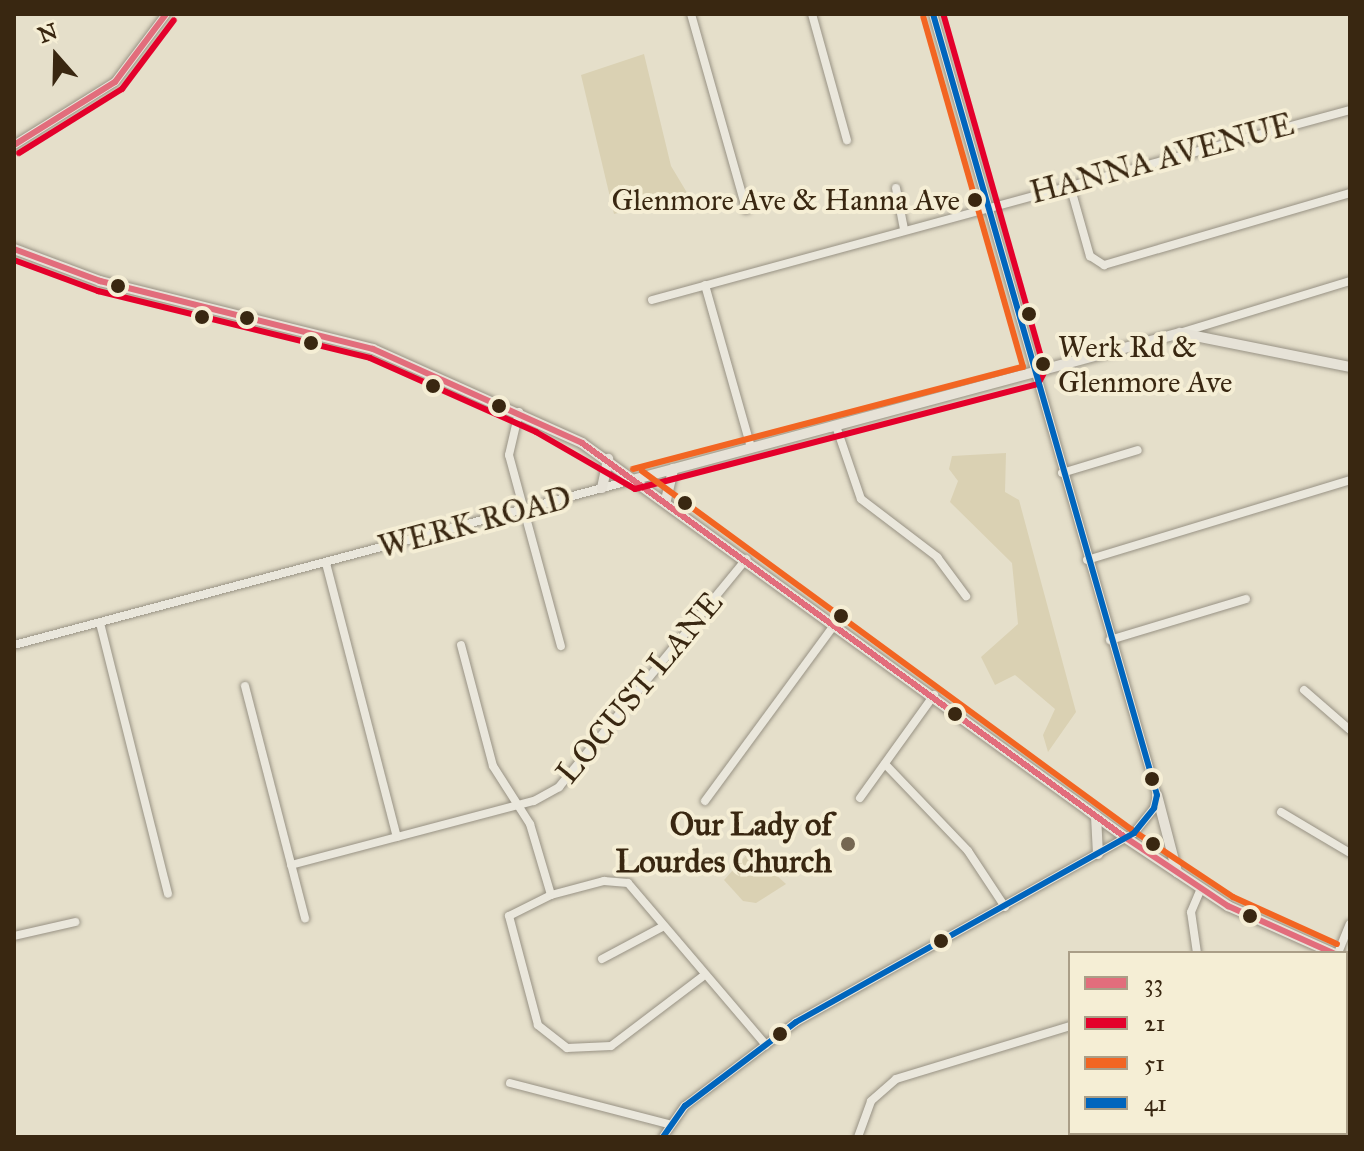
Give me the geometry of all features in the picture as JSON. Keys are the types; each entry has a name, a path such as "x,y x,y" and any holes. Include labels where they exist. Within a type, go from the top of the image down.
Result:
{"main road":[{"path":"14,249 100,281 373,349 519,412 608,459 1126,838 1201,888 1332,951"},
{"name":"WERK ROAD","path":"636,479 1180,333"},
{"path":"1180,333 1350,367"},
{"path":"602,488 608,459"},
{"path":"666,500 673,468"},
{"path":"1157,795 1177,872"},
{"path":"1096,816 1098,854"}],"street":[{"path":"14,145 115,82 166,14"},
{"path":"691,14 746,209"},
{"path":"812,14 847,140"},
{"path":"663,1137 669,1124 766,1045 1126,838 1147,822 1157,795 1062,473 933,14"},
{"name":"HANNA AVENUE","path":"652,300 987,206 1071,189 1350,110"},
{"path":"896,188 904,229"},
{"path":"1071,189 1090,256 1104,265 1350,193"},
{"name":"WERK ROAD","path":"1180,333 1350,281"},
{"path":"705,285 751,448"},
{"path":"519,412 508,450 561,646"},
{"path":"836,426 861,499 937,557 966,596"},
{"path":"1062,473 1138,450"},
{"name":"WERK ROAD","path":"14,645 636,479"},
{"path":"1087,560 1350,480"},
{"name":"LOCUST LANE","path":"291,865 516,805 571,777 747,559"},
{"path":"326,563 397,837"},
{"path":"1110,640 1246,599"},
{"path":"100,623 168,894"},
{"path":"705,801 835,624"},
{"path":"461,645 493,766 530,824 551,895"},
{"path":"245,686 305,918"},
{"path":"1304,690 1350,730"},
{"path":"860,798 934,695"},
{"path":"885,764 968,851 1005,907"},
{"path":"1281,812 1350,853"},
{"path":"702,977 605,1049 555,1043 538,1025 508,921 519,905 551,895 621,881 664,926 702,977 766,1045"},
{"path":"1197,951 1191,912 1201,888"},
{"path":"14,936 75,922"},
{"path":"1337,951 1350,924"},
{"path":"602,959 664,926"},
{"path":"858,1137 871,1101 896,1079 1068,1027"},
{"path":"510,1083 669,1124"}],"shaded area":[{"path":"644,54 671,166 689,196 614,214 581,75"},
{"path":"1006,453 1005,492 1019,500 1076,712 1048,752 1043,735 1055,709 1015,675 995,685 981,657 1018,624 1012,563 950,502 958,481 949,469 952,456"},
{"path":"750,851 786,884 756,903 743,901 724,880"}],"transit line":[{"name":"33","path":"14,145 115,82 166,14"},
{"name":"41","path":"663,1137 685,1106 796,1022 1134,833 1154,808 1157,795 933,14"},
{"name":"21","path":"14,260 98,291 370,358 536,432 635,489 1038,384 1045,371 943,14"},
{"name":"51","path":"633,469 1023,367 923,17"},
{"name":"21","path":"19,153 122,89 174,20"},
{"name":"33","path":"14,249 100,281 373,349 582,443 1126,838 1228,906 1329,951"},
{"name":"51","path":"642,471 1132,830 1233,897 1337,944"}],"place":[{"name":"Glenmore Ave & Hanna Ave","path":"975,200"},
{"name":"Werk Rd & Glenmore Ave","path":"1043,364"},
{"name":"Our Lady of Lourdes Church","path":"848,844"}]}
